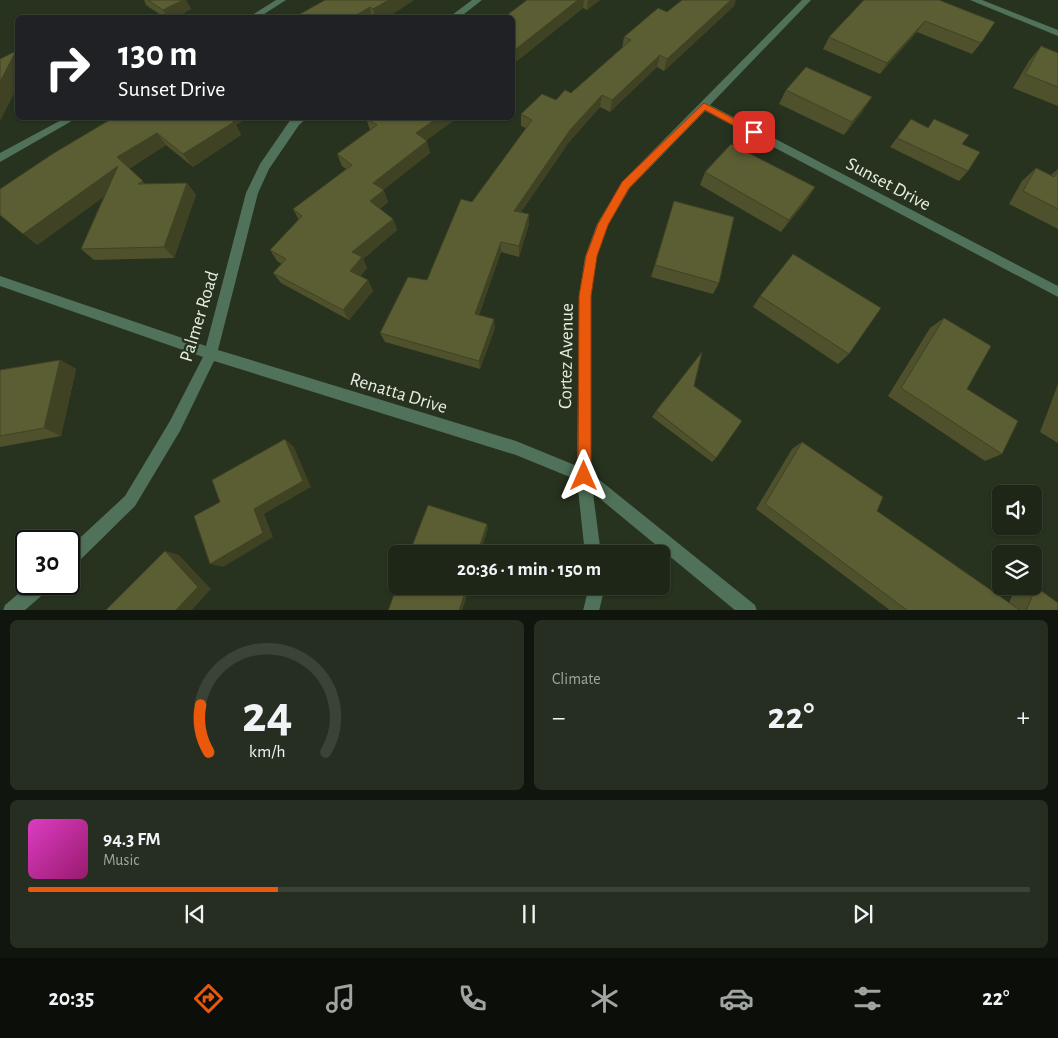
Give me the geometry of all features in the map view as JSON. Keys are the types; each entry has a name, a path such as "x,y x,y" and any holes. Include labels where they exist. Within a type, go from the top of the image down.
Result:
{"street":[{"path":"256,15 282,0"},
{"path":"456,15 478,0"},
{"name":"Cortez Avenue","path":"592,545 584,476 585,296 591,256 603,224 626,185 807,0"},
{"path":"974,0 1058,33"},
{"name":"Sunset Drive","path":"704,106 1058,292"},
{"path":"0,158 68,120"},
{"name":"Palmer Road","path":"80,549 130,501 175,426 211,354 252,193 264,167 295,122 298,120"},
{"name":"Renatta Drive","path":"0,282 211,354 516,448 584,476 749,610"},
{"path":"11,610 29,595"},
{"path":"591,610 595,595"}],"building":[{"path":"148,0 183,0 163,10"},
{"path":"325,0 389,0 373,9 370,7 356,15 298,15"},
{"path":"527,0 578,0 515,50 515,15 507,15"},
{"path":"682,0 731,0 667,59 660,55 612,100 602,95 570,130 514,211 529,214 519,246 501,242 475,314 494,319 479,361 380,333 408,277 427,280 461,199 472,202 532,120 521,114 542,94 556,100 565,90 571,93 631,40 624,37 658,8 667,12"},
{"path":"864,0 939,0 995,22 981,43 925,21 887,63 829,37"},
{"path":"1041,46 1058,53 1058,87 1025,74"},
{"path":"15,52 0,82 0,59"},
{"path":"806,67 872,97 852,122 786,90"},
{"path":"911,119 928,128 934,119 969,135 962,144 980,152 968,171 897,138"},
{"path":"110,120 231,120 234,122 183,154 157,133 117,157 143,181 138,184 187,183 164,247 81,249 118,166 23,234 0,215 0,189 54,153"},
{"path":"369,120 434,120 416,133 427,141 373,183 384,190 370,201 393,219 352,252 362,257 350,271 368,280 343,310 273,273 286,259 270,250 302,216 293,209 352,165 337,154 377,125"},
{"path":"731,144 815,187 789,220 705,172"},
{"path":"1036,168 1054,177 1058,171 1058,209 1023,191"},
{"path":"674,201 734,217 719,283 655,265"},
{"path":"793,254 881,308 849,354 760,296"},
{"path":"944,318 991,346 967,389 1018,421 1002,454 901,388"},
{"path":"702,352 694,386 742,421 716,458 656,411"},
{"path":"60,360 44,428 0,436 0,370"},
{"path":"285,439 303,481 254,509 263,533 210,564 194,516 220,502 212,480"},
{"path":"802,442 883,497 877,511 992,591 992,595 998,595 1020,610 907,610 765,504"},
{"path":"428,505 487,524 480,545 412,545"},
{"path":"165,551 198,587 176,610 106,610"},
{"path":"1042,591 1058,603 1058,610 1026,610 1033,595 1042,595"},
{"path":"394,595 464,595 459,610 388,610"}],"route":[{"path":"584,476 585,296 591,256 603,224 626,185 704,106 754,132"}]}
